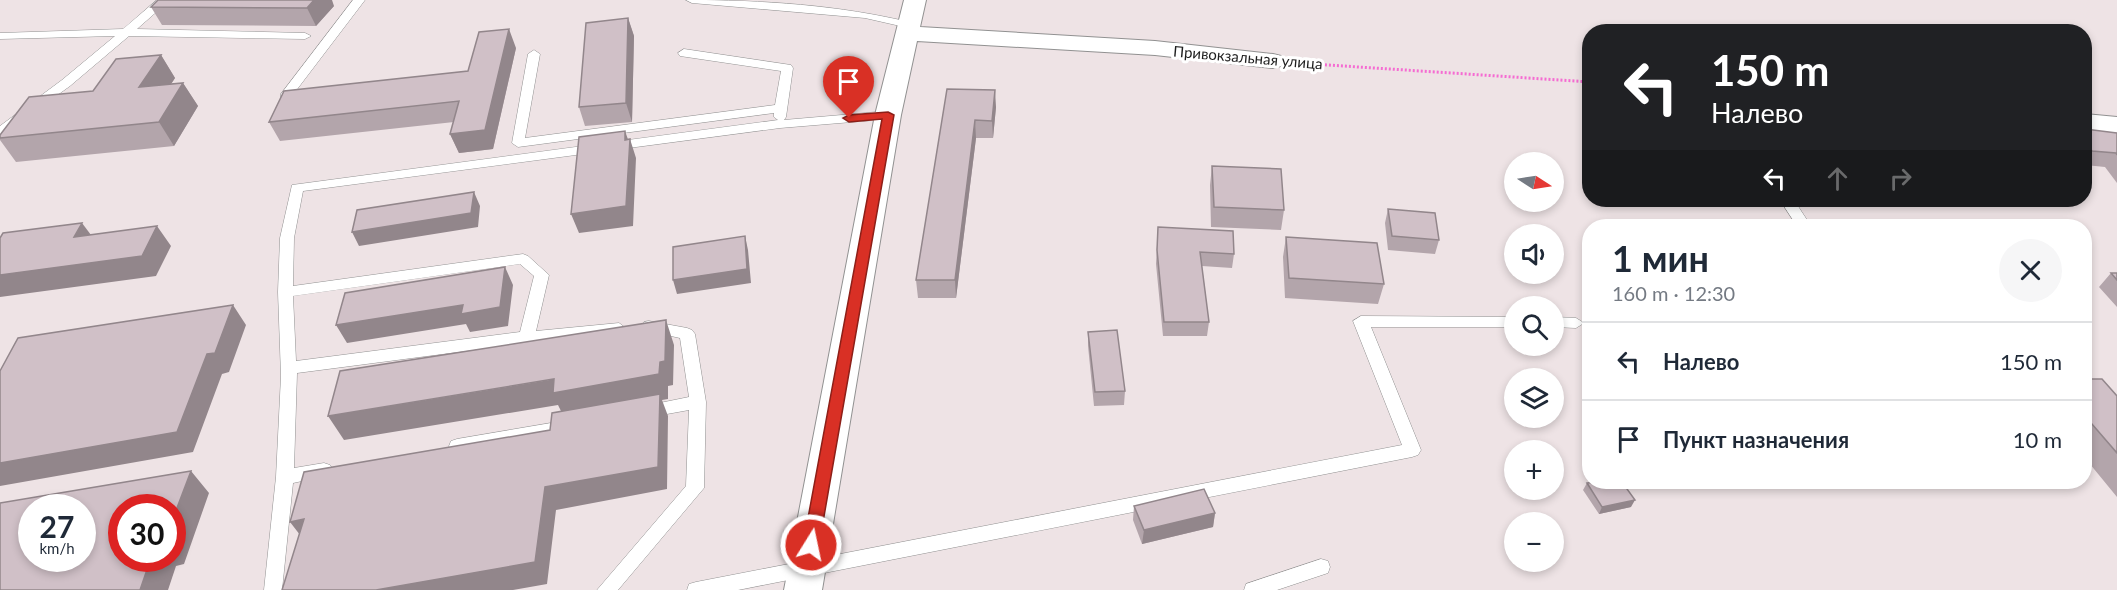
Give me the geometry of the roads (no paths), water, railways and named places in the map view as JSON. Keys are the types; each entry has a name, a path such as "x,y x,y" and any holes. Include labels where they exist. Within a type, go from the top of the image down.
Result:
{"street":[{"name":"Привокзальная улица","path":"910,19 1273,62"},
{"path":"805,579 888,115 910,19"},
{"path":"2092,123 2117,125"}],"lane":[{"path":"0,132 66,83 164,0"},
{"path":"307,94 285,97 359,0"},
{"path":"692,0 910,19"},
{"path":"0,36 126,32 305,36"},
{"path":"684,53 787,68 780,124"},
{"path":"534,54 518,143 781,108"},
{"path":"273,590 285,477 289,368 285,292 287,238 297,188 780,124 888,115"},
{"path":"285,292 523,259 542,276 527,337"},
{"path":"696,590 805,579 1413,450 1361,321 1504,322"},
{"path":"1564,322 1576,322"},
{"path":"289,368 527,337 655,326 687,334 698,402 695,488 606,590"},
{"path":"627,415 698,402"},
{"path":"438,449 592,421"},
{"path":"285,477 344,467"},
{"path":"1253,590 1321,567"}]}
